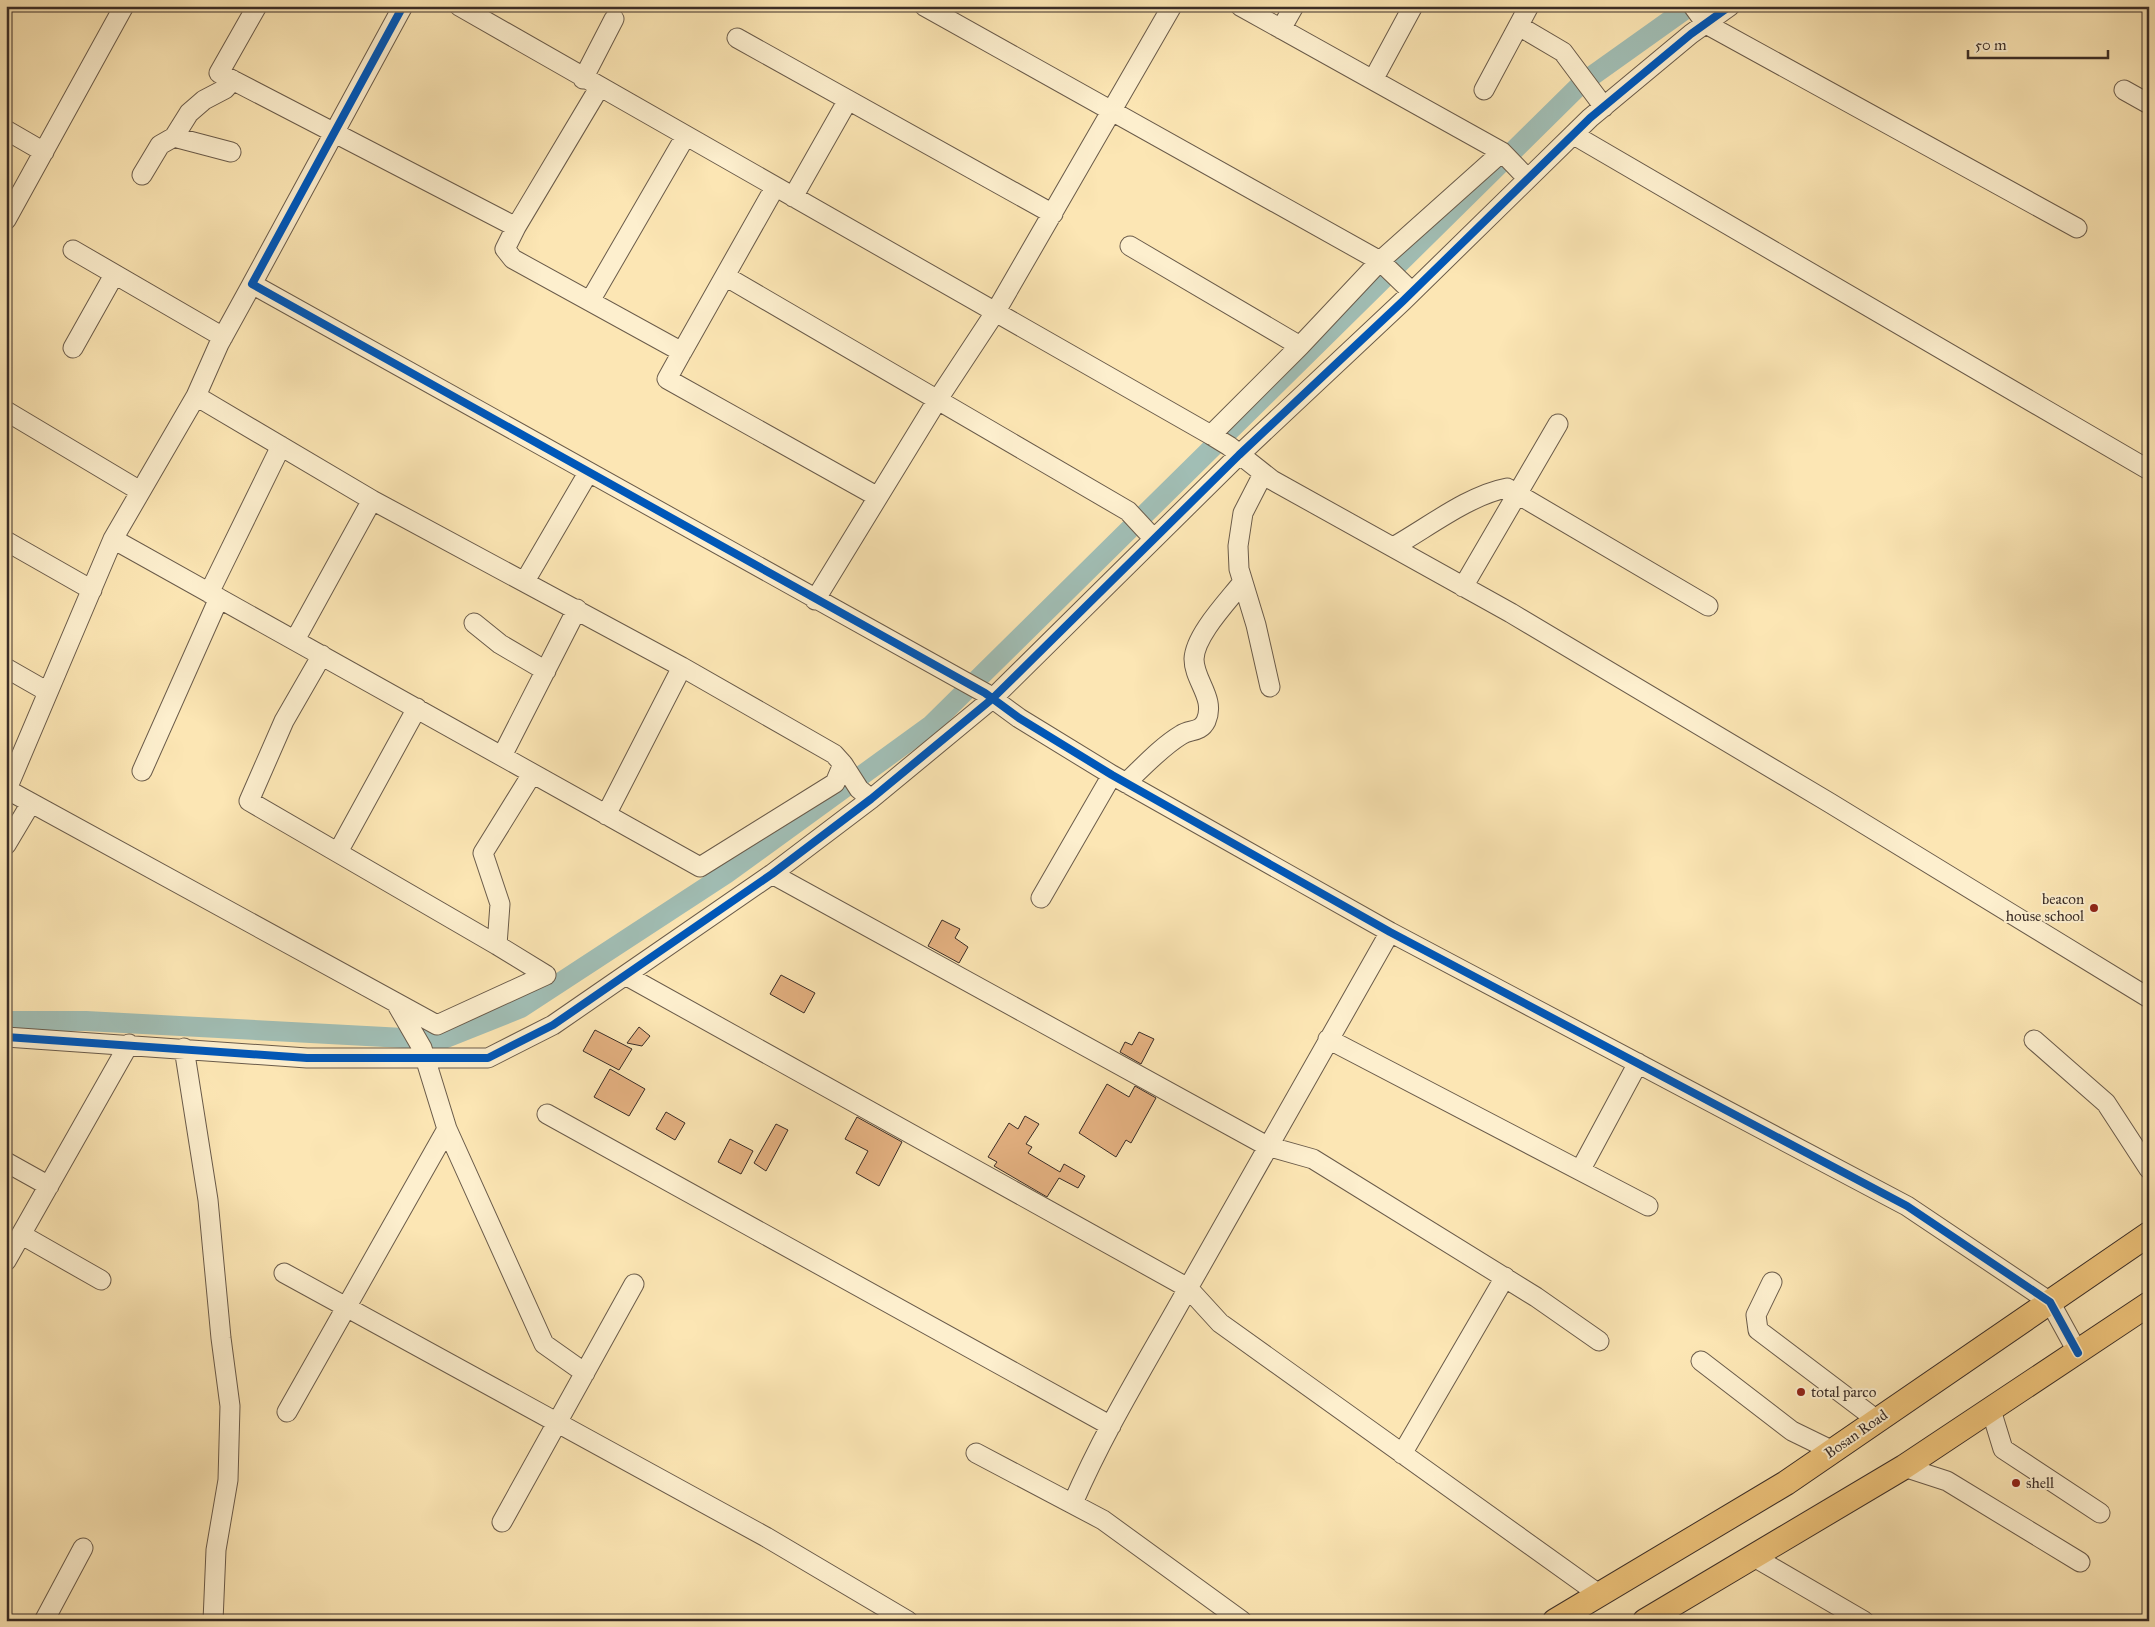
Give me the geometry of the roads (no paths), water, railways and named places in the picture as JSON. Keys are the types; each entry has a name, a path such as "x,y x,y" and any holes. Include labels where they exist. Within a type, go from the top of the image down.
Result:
{"main road":[{"name":"Bosan Road","path":"1555,1621 1786,1483 2149,1234"},
{"path":"1653,1619 1904,1467 2149,1304"}],"street":[{"path":"6,220 124,6"},
{"path":"257,6 219,73 516,227"},
{"path":"322,655 284,721 250,801 546,974 437,1025 6,789 113,539 196,396 223,337 404,6"},
{"path":"458,6 582,79 996,311 1211,435 1263,474 1463,587 1830,803 2149,998"},
{"path":"924,6 1380,261 1407,287"},
{"path":"815,600 938,399 996,311 1172,6"},
{"path":"1240,6 1502,152 1522,172"},
{"path":"1281,29 1294,6"},
{"path":"1373,80 1413,6"},
{"path":"1484,90 1529,6"},
{"path":"6,1037 129,1044 307,1058 423,1053 488,1058 553,1025 627,976 772,874 856,782 988,696 1148,532 1407,287 1522,172 1574,135 1699,14 1730,6"},
{"path":"1699,14 2077,228"},
{"path":"582,79 614,19"},
{"path":"1518,26 1563,52 1604,107"},
{"path":"737,38 1053,214"},
{"path":"142,175 160,144 174,137 189,113 204,100 224,90 233,80"},
{"path":"599,88 507,242 505,249 508,254 590,302 682,352"},
{"path":"2124,90 2149,104"},
{"path":"793,198 848,100"},
{"path":"6,130 44,152"},
{"path":"1574,135 2149,470"},
{"path":"174,137 230,152"},
{"path":"590,302 685,137"},
{"path":"1211,435 1300,346 1380,261 1502,152"},
{"path":"775,187 667,379 878,497"},
{"path":"1130,246 1300,346"},
{"path":"73,250 223,337"},
{"path":"73,348 114,275"},
{"path":"725,276 1128,510 1148,532"},
{"path":"252,284 988,696 1119,779 1390,932 1907,1206 2050,1302 2078,1353"},
{"path":"196,396 372,500 577,609 834,754 856,782"},
{"path":"6,411 140,490"},
{"path":"1463,587 1558,424"},
{"path":"142,771 214,596 281,446"},
{"path":"525,581 588,473"},
{"path":"1263,474 1243,513 1238,546 1239,569 1256,625 1270,687"},
{"path":"1393,548 1454,511 1495,491 1508,488 1708,606"},
{"path":"294,640 372,500"},
{"path":"113,539 700,867 835,783 856,782"},
{"path":"6,542 92,590"},
{"path":"1041,898 1119,779 1182,734 1198,730 1206,721 1209,702 1194,659 1209,625 1242,582"},
{"path":"502,756 577,609"},
{"path":"474,623 500,644 546,671"},
{"path":"606,815 682,667"},
{"path":"6,668 48,692"},
{"path":"338,852 417,708"},
{"path":"497,945 500,904 483,853 532,774"},
{"path":"6,844 31,803"},
{"path":"772,874 1267,1146 1314,1159 1505,1277 1599,1341"},
{"path":"1073,1503 1088,1468 1111,1426 1267,1146 1390,932"},
{"path":"627,976 1188,1288 1220,1323 1600,1595"},
{"path":"394,1000 413,1031 423,1053 447,1128 544,1344 585,1373"},
{"path":"1328,1039 1492,1126 1581,1169 1648,1206"},
{"path":"2034,1040 2106,1102 2149,1169"},
{"path":"6,1261 129,1044"},
{"path":"184,1048 208,1200 221,1338 230,1406 228,1480 216,1550 213,1621"},
{"path":"1581,1169 1638,1063"},
{"path":"547,1114 1111,1426"},
{"path":"287,1412 447,1128"},
{"path":"6,1162 49,1186"},
{"path":"22,1235 101,1280"},
{"path":"284,1273 766,1537 908,1621"},
{"path":"1402,1454 1505,1277"},
{"path":"1772,1282 1756,1315 1758,1330 1877,1420"},
{"path":"502,1522 634,1284"},
{"path":"1701,1361 1792,1431 1833,1451"},
{"path":"1991,1410 2003,1449 2100,1513"},
{"path":"976,1453 1103,1520 1242,1621"},
{"path":"1904,1467 1947,1481 2080,1562"},
{"path":"44,1621 82,1548"},
{"path":"1754,1557 1864,1621"}],"waterway":[{"path":"6,1021 86,1021 441,1040 521,1008 726,874 931,725 1582,83 1690,6"}],"place":[{"name":"beacon house school","path":"2094,908"},
{"name":"total parco","path":"1801,1392"},
{"name":"shell","path":"2016,1483"}]}
